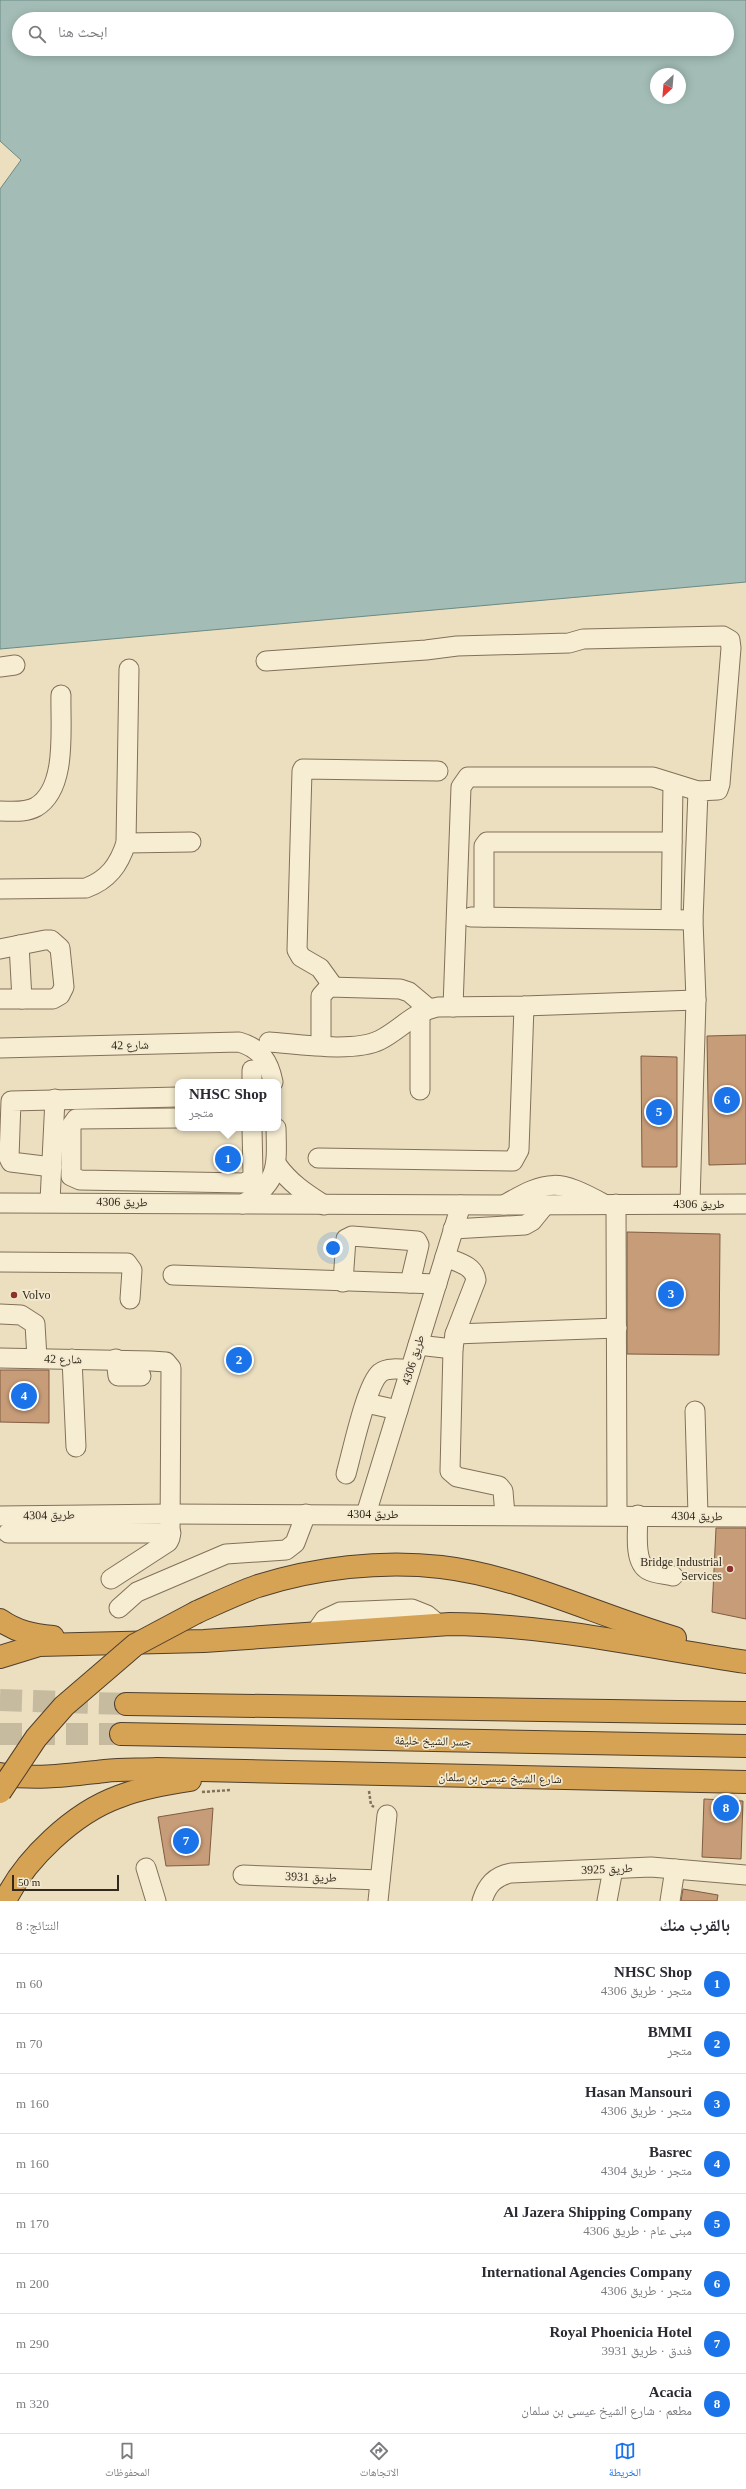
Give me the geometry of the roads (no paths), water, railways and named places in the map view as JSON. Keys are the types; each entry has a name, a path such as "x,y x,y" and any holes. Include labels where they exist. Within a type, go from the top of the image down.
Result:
{"highway":[{"path":"0,1792 36,1738 69,1702 135,1645 197,1612 258,1586 328,1570 367,1566 441,1567 509,1583 664,1635 746,1655"},
{"path":"0,1620 11,1628 30,1634 96,1642"},
{"path":"0,1657 39,1645 96,1642 204,1640 439,1625 486,1624 539,1629 655,1645 746,1662"},
{"path":"0,1674 22,1649"},
{"path":"126,1704 746,1713"},
{"name":"جسر الشيخ خليفة","path":"121,1734 746,1746"},
{"path":"0,1762 24,1778"},
{"path":"0,1774 24,1778 50,1778 128,1770 254,1772"},
{"path":"5,1901 12,1885 59,1834 89,1812 116,1797 147,1787 254,1772"},
{"name":"شارع الشيخ عيسى بن سلمان","path":"254,1772 746,1782"}],"street":[{"path":"266,661 426,650 458,646 569,643 603,638 723,636 730,640 731,648 720,784 718,790 712,792 698,791 653,777 468,777 461,787 453,1007"},
{"path":"0,889 86,888 96,884 115,869 126,843 129,669"},
{"path":"0,811 22,811 35,807 45,800 52,789 59,768 61,695"},
{"path":"333,986 320,968 301,957 297,950 302,770 438,771"},
{"path":"672,919 673,784"},
{"path":"690,1203 696,1000 693,920 698,791"},
{"path":"126,843 190,842"},
{"path":"484,917 484,846 487,842 672,842"},
{"path":"457,917 693,920"},
{"path":"0,949 45,940 56,943 60,948 64,987 60,995 53,999 0,999"},
{"path":"19,944 22,999"},
{"path":"321,1045 322,996 326,990 333,986 400,989 409,992 424,1011 420,1090"},
{"path":"272,1079 263,1046 366,1045 380,1040 424,1011 453,1007 696,1000"},
{"path":"318,1158 513,1161 519,1150 524,1006"},
{"name":"شارع 42","path":"0,1048 239,1042 263,1046"},
{"path":"52,1167 11,1162 10,1105 15,1100 175,1097"},
{"path":"50,1202 56,1099"},
{"path":"175,1118 74,1120 71,1126 71,1176 80,1180 244,1183 251,1180 253,1174 252,1131"},
{"path":"237,1183 238,1204 259,1195 267,1186 277,1165 276,1131"},
{"path":"277,1165 287,1178 299,1189 324,1205"},
{"path":"503,1206 533,1188 549,1185 565,1186 611,1204 617,1328 617,1515"},
{"name":"طريق 4306","path":"0,1203 50,1202 503,1206 690,1203 746,1204"},
{"name":"طريق 4306","path":"366,1514 461,1205"},
{"path":"453,1229 521,1226 532,1221 545,1205"},
{"path":"343,1282 346,1239 352,1236 417,1241 419,1245 410,1283"},
{"path":"445,1257 470,1267 475,1274 475,1284 454,1342 450,1471 457,1477 499,1486 503,1491 505,1515"},
{"path":"0,1262 127,1263 132,1270 130,1299"},
{"path":"172,1276 437,1284"},
{"path":"0,1314 21,1314 35,1324 37,1358"},
{"path":"418,1345 617,1328"},
{"name":"شارع 42","path":"0,1358 116,1360 146,1368 166,1362 171,1368 171,1533"},
{"path":"72,1359 76,1448"},
{"path":"346,1474 366,1403 379,1374 386,1370 410,1370"},
{"path":"366,1403 398,1410"},
{"path":"695,1411 698,1515"},
{"name":"طريق 4304","path":"0,1516 171,1514 451,1514 698,1515 746,1517"},
{"path":"118,1608 137,1592 226,1554 286,1550 295,1543 306,1514"},
{"path":"451,1514 468,1522 485,1526 504,1526 521,1522 538,1515"},
{"path":"638,1515 639,1555 642,1565 650,1571 673,1576"},
{"path":"8,1533 171,1533 168,1542 111,1579"},
{"path":"378,1901 387,1815"},
{"name":"طريق 3925","path":"482,1901 491,1882 499,1875 511,1872 651,1867 746,1875"},
{"path":"146,1868 152,1900"},
{"path":"607,1901 612,1869"},
{"path":"670,1901 675,1869"},
{"name":"طريق 3931","path":"243,1874 380,1880"}],"water":[{"path":"0,0 746,0 746,582 0,649 0,189 21,160 0,141"}],"tunnel":[{"path":"0,1700 126,1704"},
{"path":"0,1734 121,1734"}],"place":[{"name":"International Agencies Company","path":"727,1100"},
{"name":"Al Jazera Shipping Company","path":"659,1112"},
{"name":"NHSC Shop","path":"228,1159"},
{"name":"Hasan Mansouri","path":"671,1294"},
{"name":"Volvo","path":"14,1295"},
{"name":"BMMI","path":"239,1360"},
{"name":"Basrec","path":"24,1396"},
{"name":"Bridge Industrial Services","path":"730,1569"},
{"name":"Acacia","path":"726,1808"},
{"name":"Royal Phoenicia Hotel","path":"186,1841"}]}
